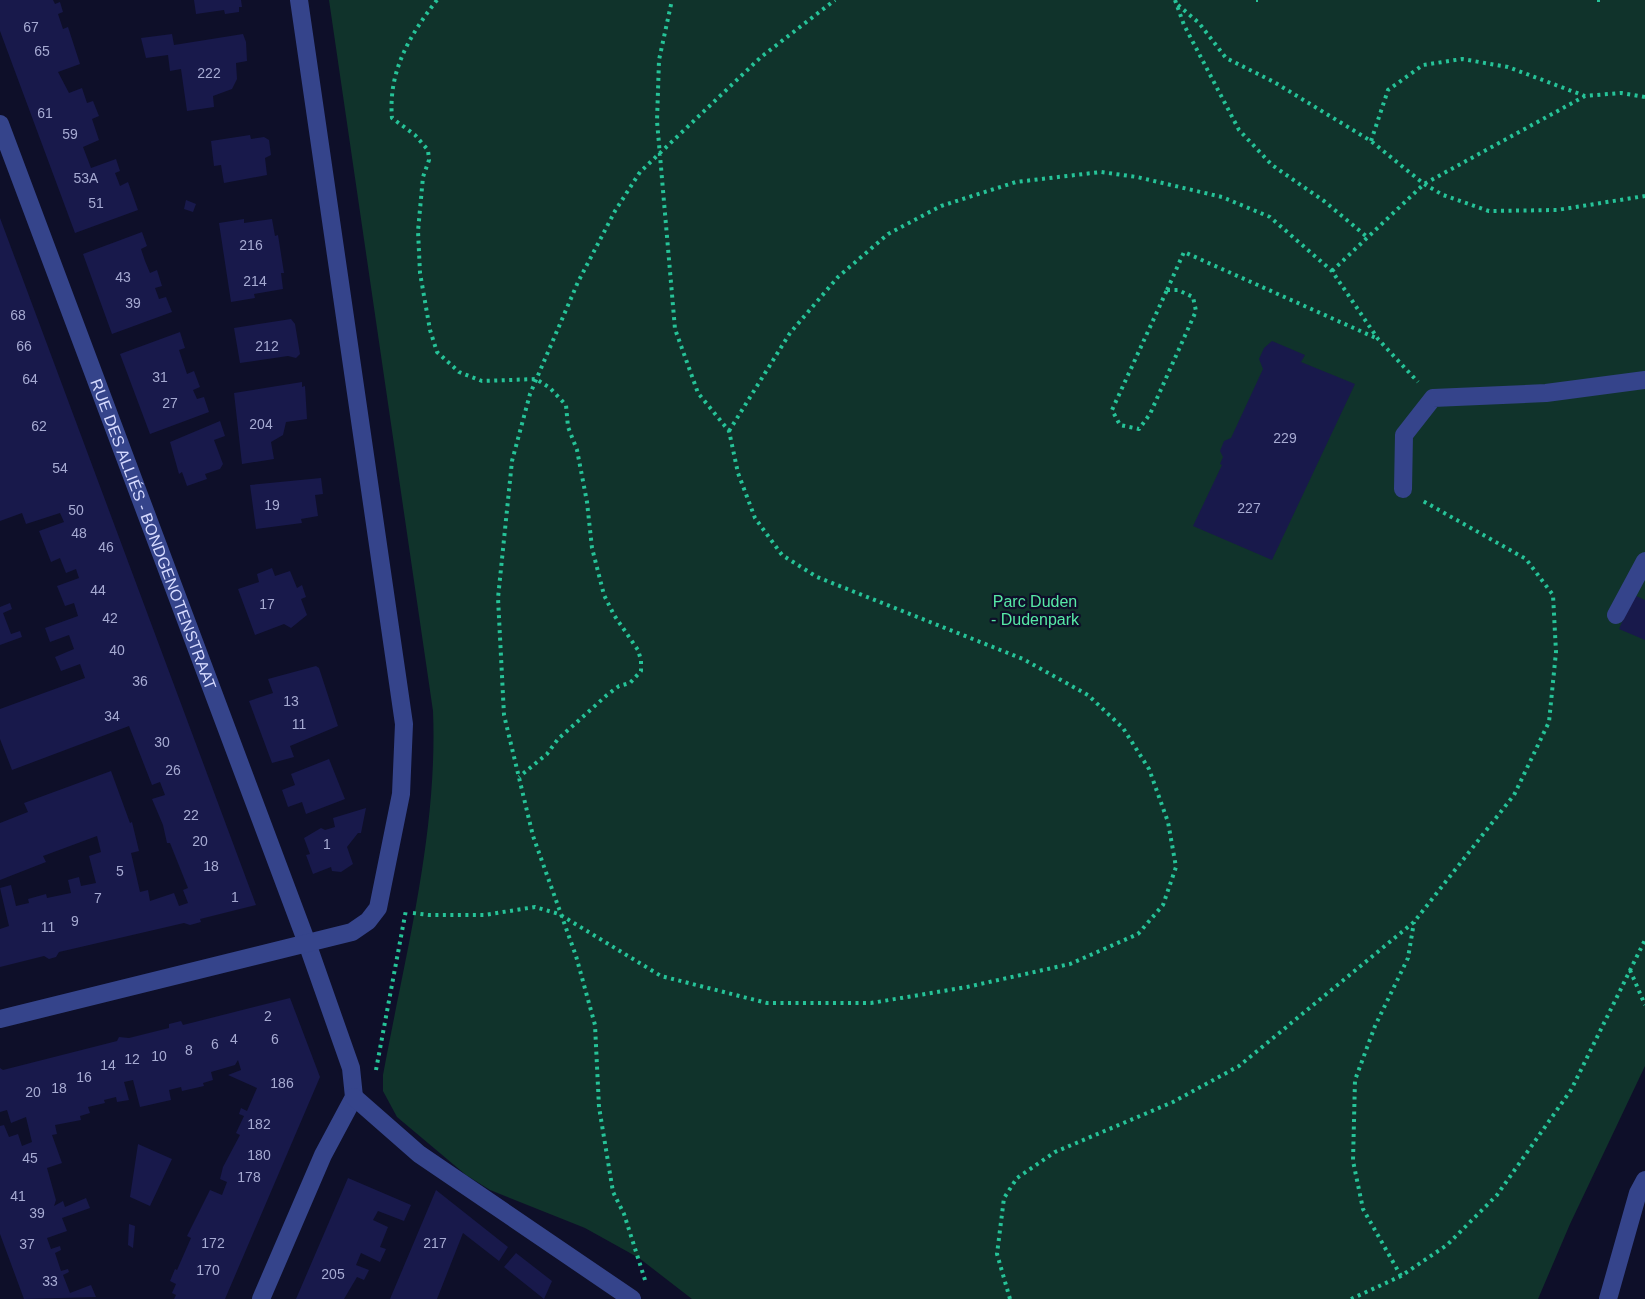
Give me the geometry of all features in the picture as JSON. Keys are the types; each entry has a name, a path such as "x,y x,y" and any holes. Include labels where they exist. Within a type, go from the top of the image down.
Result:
{"street":[{"path":"0,1018 352,932 368,921 378,908 401,794 404,724 299,0"},
{"name":"RUE DES ALLIÉS - BONDGENOTENSTRAAT","path":"0,124 307,944 351,1068 354,1097"},
{"path":"1403,489 1404,435 1433,398 1546,393 1645,380"},
{"path":"1616,615 1645,561"},
{"path":"261,1299 323,1155 354,1097 419,1154 639,1293"},
{"path":"1608,1299 1638,1193 1645,1180"}],"path":[{"path":"437,0 418,24 398,61 390,96 392,118 415,135 428,150 429,160 423,177 418,231 420,273 430,330 437,352 459,372 482,381 536,379 550,388 566,405 568,427 577,450 587,502 592,548 604,595 614,615 638,650 641,660 640,671 630,683 619,686 607,695 558,739 547,754 519,777"},
{"path":"413,913 484,915 535,907 559,914 661,976 767,1003 871,1003 967,987 1070,964 1138,934 1163,904 1176,867 1168,822 1149,768 1123,728 1088,695 1023,659 817,576 782,555 755,518 738,473 729,431 698,393 675,329 659,154 659,60 672,0"},
{"path":"639,1293 642,1267 613,1192 599,1107 595,1025 576,956 559,914 533,836 504,715 498,598 512,461 536,379 578,282 615,211 640,172 761,57 835,0"},
{"path":"1175,0 1199,23 1226,57 1274,82 1371,141 1424,184 1443,195 1489,211 1557,210 1645,196"},
{"path":"1179,5 1184,25 1239,130 1272,165 1324,201 1366,236"},
{"path":"1371,141 1388,90 1423,64 1462,59 1508,67 1585,96"},
{"path":"1332,271 1366,236 1424,184 1585,96 1621,93 1645,97"},
{"path":"729,431 790,333 838,277 888,234 941,206 1016,182 1101,172 1137,177 1222,196 1270,217 1332,271 1378,339 1433,398"},
{"path":"1167,290 1178,290 1193,297 1196,311 1150,414 1139,429 1120,425 1112,410 1184,252 1378,339"},
{"path":"1010,1299 997,1254 1004,1198 1017,1178 1055,1152 1173,1102 1239,1066 1414,922 1514,795 1549,722 1556,652 1553,595 1526,559 1403,489"},
{"path":"375,1075 406,910"},
{"path":"1401,1275 1363,1209 1353,1161 1355,1080 1375,1026 1408,958 1414,922"},
{"path":"1351,1299 1401,1275 1447,1245 1497,1195 1571,1089 1645,940"},
{"path":"1630,970 1645,1005"}],"green space":[{"name":"Parc Duden - Dudenpark","path":"329,0 1645,0 1645,1066 1570,1224 1538,1299 692,1299 639,1258 585,1228 490,1190 466,1175 397,1117 383,1091 383,1075 410,939 425,848 433,757 433,711"}],"building":[{"path":"0,0 53,0 55,4 60,2 63,12 58,14 63,29 68,27 80,64 58,72 69,93 82,88 87,103 93,101 99,116 92,119 99,140 83,147 91,168 116,159 120,171 115,173 120,186 128,182 138,210 75,233 0,31"},
{"path":"194,0 241,0 242,7 239,7 239,12 225,14 224,10 196,14"},
{"path":"172,34 174,45 243,34 247,61 236,63 237,79 232,89 213,96 214,107 187,111 181,69 170,71 168,55 146,58 141,38"},
{"path":"250,135 251,139 264,137 269,140 271,155 265,158 267,175 224,183 221,165 214,166 211,141"},
{"path":"186,200 196,204 193,212 184,209"},
{"path":"0,218 256,905 200,919 201,922 190,925 184,923 59,952 56,957 49,959 44,956 0,967 0,929 9,926 0,888 11,885 16,906 29,903 28,899 46,894 47,898 71,893 68,880 79,877 81,886 96,883 89,856 101,852 97,836 43,856 46,862 0,880 0,823 28,812 24,803 111,771 130,823 132,822 139,851 131,853 140,892 148,890 150,901 174,893 179,906 188,903 183,890 188,888 170,843 167,843 163,825 152,799 165,795 160,782 152,785 129,726 12,770 0,739 0,709 85,678 80,664 61,671 55,657 74,649 69,635 50,642 45,628 78,616 74,603 65,606 57,586 79,578 76,569 66,573 60,558 51,562 39,531 64,522 60,513 26,524 22,513 0,521"},
{"path":"244,219 244,223 272,219 275,236 278,235 284,273 281,273 283,289 254,294 255,298 231,302 219,223"},
{"path":"142,232 147,246 141,249 145,261 150,273 157,270 162,286 155,288 159,299 166,297 172,312 112,334 83,254"},
{"path":"291,319 295,324 300,354 296,358 288,356 240,363 234,328"},
{"path":"180,332 185,348 179,350 187,374 194,371 200,387 193,390 197,399 204,397 209,412 150,434 120,354"},
{"path":"1272,341 1305,355 1301,362 1355,384 1272,560 1193,526 1222,465 1220,464 1223,457 1220,451 1224,441 1231,438 1263,369 1259,359 1264,348"},
{"path":"302,382 302,387 305,386 307,419 286,422 283,435 271,442 274,459 242,464 234,393"},
{"path":"220,421 225,436 214,440 223,464 220,469 205,474 207,479 187,486 182,472 179,474 170,442"},
{"path":"321,478 323,494 315,495 318,516 301,519 302,523 256,529 250,485"},
{"path":"272,568 275,576 290,571 297,588 302,585 306,597 301,599 307,615 291,628 284,624 255,635 238,589 259,582 257,574"},
{"path":"1634,595 1645,600 1645,640 1619,629"},
{"path":"10,603 12,609 3,613 11,634 20,631 22,637 0,645 0,607"},
{"path":"316,666 319,668 338,726 290,746 294,757 272,763 249,701 273,693 268,679"},
{"path":"329,759 345,799 306,814 302,802 288,807 282,790 295,785 291,774"},
{"path":"366,808 361,833 358,833 347,847 353,864 341,872 332,871 331,867 313,874 306,855 310,854 304,838 321,828 325,830 335,827 333,818"},
{"path":"290,998 320,1077 225,1299 174,1299 176,1295 172,1293 176,1284 170,1281 191,1238 187,1236 210,1190 222,1195 227,1182 220,1179 223,1167 240,1135 236,1133 244,1116 239,1114 241,1108 247,1111 257,1088 228,1075 241,1070 238,1060 235,1065 211,1072 213,1080 203,1083 204,1086 182,1091 181,1087 169,1090 171,1100 140,1107 133,1080 124,1082 129,1100 117,1102 116,1097 104,1100 105,1103 88,1107 90,1113 80,1116 81,1120 55,1125 57,1134 52,1135 62,1163 47,1168 56,1200 54,1206 63,1201 65,1207 86,1198 90,1208 62,1218 67,1231 47,1238 51,1249 60,1246 61,1250 55,1253 61,1271 68,1269 69,1272 63,1275 70,1293 91,1285 96,1297 24,1299 0,1234 0,1126 4,1125 9,1137 18,1134 22,1146 32,1142 26,1117 11,1123 7,1110 0,1112 0,1068 3,1070 117,1041 119,1037 129,1038 169,1028 169,1024 181,1021 183,1025"},
{"path":"138,1144 172,1159 150,1206 130,1197"},
{"path":"348,1178 411,1205 404,1221 378,1211 373,1220 388,1227 380,1247 386,1249 380,1262 361,1253 356,1265 369,1270 364,1280 357,1277 344,1299 296,1299"},
{"path":"436,1190 508,1247 499,1261 463,1233 437,1299 390,1299"},
{"path":"129,1224 135,1226 133,1248 128,1245"},
{"path":"516,1253 552,1281 544,1299 504,1267"}]}
